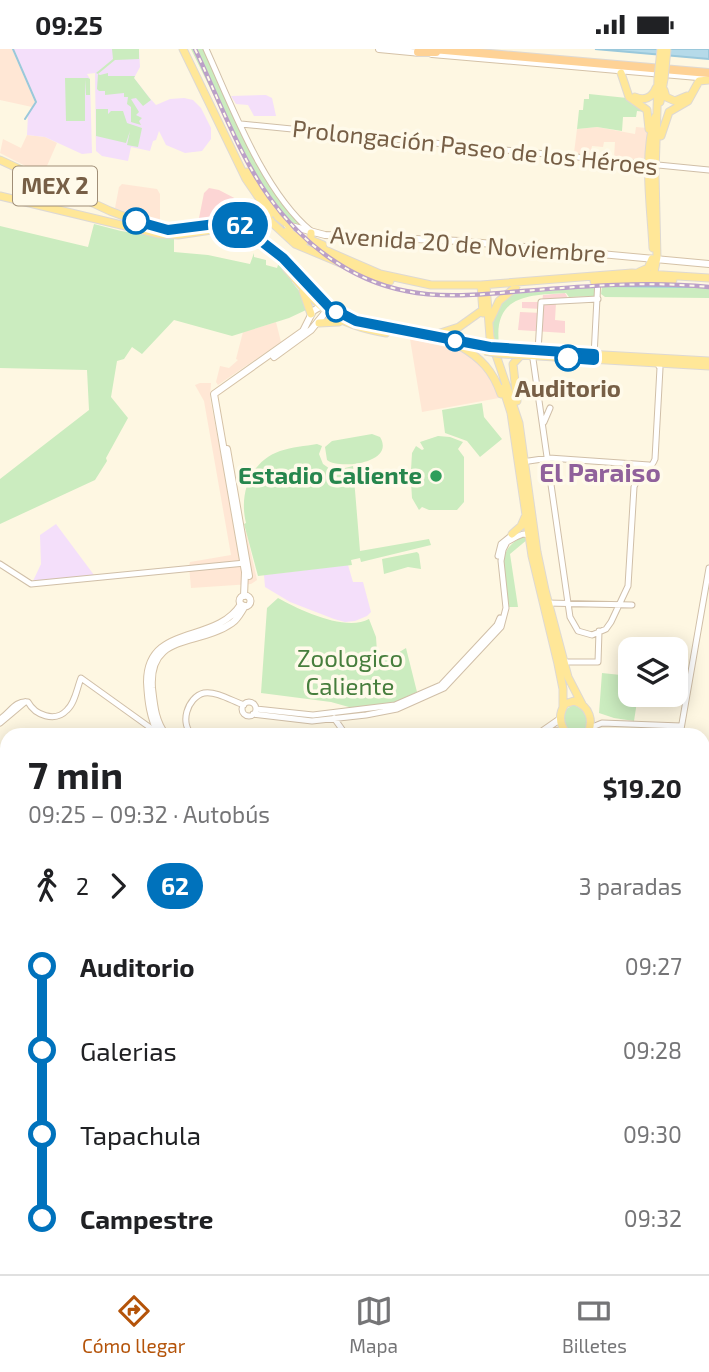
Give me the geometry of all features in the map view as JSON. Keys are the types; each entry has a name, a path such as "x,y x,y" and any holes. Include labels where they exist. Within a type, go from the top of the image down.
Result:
{"highway":[{"path":"433,49 707,78"},
{"path":"418,53 462,51"},
{"path":"478,53 519,61"}],"main road":[{"path":"185,49 233,155 270,216 297,242 392,280"},
{"path":"185,49 246,176"},
{"path":"379,49 707,78"},
{"path":"661,49 661,77 665,95 670,100 678,101 686,97 695,81 707,78"},
{"path":"652,277 655,259 654,163 657,110 667,49"},
{"path":"618,71 627,79 632,95 642,99 654,93 661,77"},
{"path":"618,71 629,97 647,110 654,163"},
{"path":"654,163 666,115 688,101 695,86 707,78"},
{"path":"650,140 657,110"},
{"name":"MEX 2","path":"0,160 95,205 168,230 234,225"},
{"name":"MEX 2","path":"0,196 167,235 234,225"},
{"path":"82,216 95,213 95,205"},
{"path":"97,220 107,218 110,211"},
{"path":"256,236 257,229 270,216"},
{"path":"234,225 270,216 284,223 292,242 302,248 381,280 431,285 516,287 598,278 632,274 648,268 655,259"},
{"path":"234,225 256,236 283,258 325,308 358,321 484,349"},
{"path":"234,225 272,254 325,308 347,323"},
{"name":"Avenida 20 de Noviembre","path":"285,228 320,235 451,241 709,264"},
{"path":"311,232 310,238 313,242 392,280"},
{"path":"326,253 392,280"},
{"path":"632,274 652,277"},
{"path":"484,287 598,278 709,280"},
{"path":"216,394 303,331 311,314 302,287"},
{"path":"484,287 486,338 508,392 545,603 572,685 588,712 588,728"},
{"path":"489,324 497,303 516,287"},
{"path":"311,314 325,308"},
{"path":"216,394 301,339 319,323 325,308"},
{"path":"430,336 464,325 486,312"},
{"path":"486,312 490,338 519,423 526,509 558,664 563,707 560,719 564,728"},
{"path":"319,323 347,323 460,346 502,351 709,364"},
{"path":"460,346 485,363 508,392"},
{"path":"502,351 521,355 536,354"},
{"path":"508,392 513,364 521,355"},
{"path":"594,357 643,357 656,361"},
{"path":"157,728 151,716 148,691 148,668 155,653 171,641 213,628 230,619 243,605 239,600 246,596 246,563 216,394"},
{"path":"513,536 523,523 526,509"},
{"path":"563,707 571,701 582,704"},
{"path":"547,728 560,719"}],"street":[{"path":"206,49 276,192 311,232"},
{"name":"Prolongación Paseo de los Héroes","path":"241,124 709,170"},
{"path":"594,357 598,278"},
{"path":"598,299 541,302 536,354 540,403 569,617 576,627 587,635 599,633 609,626 626,582 632,484 653,459 660,368 656,361"},
{"path":"540,403 548,458"},
{"path":"544,422 550,408"},
{"path":"616,605 627,590 635,484 655,459 657,410"},
{"path":"522,462 548,458 649,465"},
{"path":"244,705 245,714 254,712 305,720 397,709 444,688 499,626 506,608 498,551 501,544 513,536 530,535"},
{"path":"0,564 31,584 246,563"},
{"path":"594,728 599,723 681,726 709,569"},
{"path":"545,603 632,605"},
{"path":"564,661 598,662 599,633"},
{"path":"0,721 19,702 27,702 42,715 62,714 71,706 81,678 151,728"},
{"path":"186,728 190,705 203,694 215,694 244,705 251,702 254,712"},
{"path":"588,712 611,723"},
{"path":"334,716 342,728"}],"shaded area":[{"path":"0,49 12,49 35,102 32,107 0,100"},
{"path":"14,49 139,49 140,67 134,78 148,96 156,105 170,99 193,100 201,108 211,128 211,139 202,151 185,153 166,145 159,131 150,151 131,147 128,161 102,156 96,151 95,73 87,74 90,79 92,153 82,154 45,137 27,135 28,115 37,102"},
{"path":"266,95 272,98 276,116 254,116 248,105 236,104 231,96"},
{"path":"597,127 635,134 636,127 647,128 647,162 614,158 615,142 604,142 603,147 592,146 590,155 574,153 577,129"},
{"path":"27,135 45,137 57,143 43,175 0,153 3,139 21,148"},
{"path":"122,184 157,189 160,194 160,224 115,208"},
{"path":"209,188 242,202 243,216 198,223 204,193"},
{"path":"565,293 568,298 556,303 555,320 565,321 565,333 518,330 520,312 542,313 542,309 522,308 522,302 542,302 543,295"},
{"path":"276,322 281,342 218,385 216,382 220,366 229,368 238,360 236,359 243,332"},
{"path":"410,339 469,352 496,381 499,398 422,412"},
{"path":"211,383 210,398 236,532 246,531 257,580 251,584 191,588 190,562 231,555 204,401 195,385"},
{"path":"56,524 94,575 33,581 41,564 40,535"},
{"path":"348,565 353,582 363,582 371,612 355,621 334,619 290,602 265,587 264,575"}],"green space":[{"path":"112,49 139,49 139,59 115,60 96,73 113,59"},
{"path":"191,49 203,49 244,136 302,226 285,220 256,182"},
{"path":"98,74 135,76 151,100 143,106 136,98 131,99 139,112 136,115 142,118 139,121 141,125 131,122 131,107 127,104 128,97 124,97 124,93 105,95 105,91 97,89"},
{"path":"65,78 88,78 90,95 86,95 85,79 85,121 66,121"},
{"path":"589,94 627,98 646,112 637,111 636,117 623,117 622,131 597,127 577,129 579,110 583,110 584,99 589,99"},
{"path":"96,109 108,109 108,114 111,111 123,111 127,123 142,128 138,147 127,145 130,131 126,143 96,136"},
{"path":"94,224 174,239 174,252 208,255 250,264 254,253 254,257 266,260 266,265 277,268 278,265 281,266 295,282 292,282 300,292 306,310 232,336 174,320 142,354 132,347 124,359 117,361 111,397 128,418 95,480 0,524 0,479 89,410 87,370 0,368 0,226 88,247"},
{"path":"595,287 595,296 569,297 566,293 539,295 516,301 502,316 499,344 494,343 490,323 496,306 512,294"},
{"path":"602,287 709,288 709,298 605,297 601,294"},
{"path":"482,403 484,417 502,439 480,457 467,441 445,433 442,410"},
{"path":"372,434 380,437 383,446 380,453 373,458 353,464 327,460 325,447 332,441"},
{"name":"Estadio Caliente","path":"438,436 463,442 458,449 464,457 464,502 457,510 429,510 422,507 419,510 412,498 411,482 408,481 412,453 416,446 424,449 420,442"},
{"path":"317,444 322,446 319,454 323,464 333,471 353,466 360,551 429,539 431,545 361,562 360,558 351,560 352,565 258,576 244,524 244,501 249,481 254,471 269,456"},
{"path":"525,536 528,539 510,554 518,607 508,607 503,575 504,557 515,542"},
{"path":"417,552 421,569 408,567 384,574 382,559"},
{"name":"Zoologico Caliente","path":"278,598 310,613 336,621 348,623 369,619 376,637 377,652 383,654 386,660 406,648 417,692 391,704 356,709 331,702 261,693 267,608"},
{"path":"602,673 618,675 618,707 636,707 634,721 599,713"},
{"path":"573,705 582,710 586,717 585,728 566,728 563,723 565,710"}],"water":[{"path":"595,49 709,49 709,59"}],"waterway":[{"path":"13,49 36,102 25,119"},
{"path":"572,288 595,286"},
{"path":"601,286 705,287"}],"tunnel":[{"path":"274,215 287,231"},
{"path":"304,242 318,247"}],"railway":[{"path":"195,49 239,145 269,197 296,230 312,244 346,269 365,278 406,291 450,295 616,285 709,287"}],"bus line":[{"name":"62","path":"136,221 168,230 223,223 239,224 283,258 324,304 352,319 490,347 594,354 594,360 568,358"}],"place":[{"name":"Auditorio","path":"568,358"},
{"name":"Estadio Caliente","path":"436,476"}],"district":[{"name":"El Paraiso","path":"600,473"}]}
